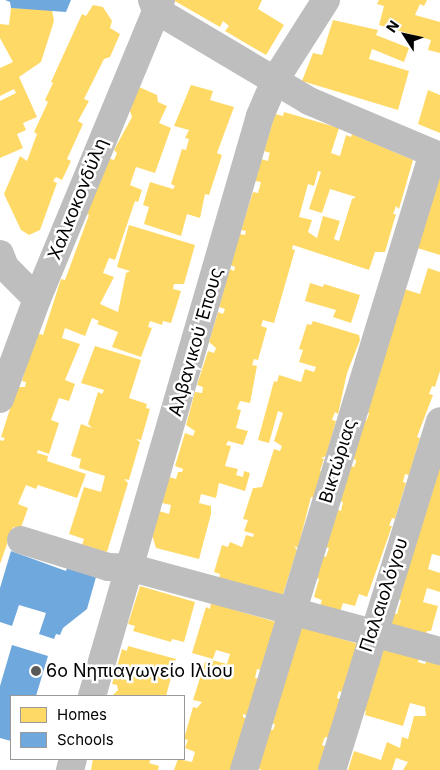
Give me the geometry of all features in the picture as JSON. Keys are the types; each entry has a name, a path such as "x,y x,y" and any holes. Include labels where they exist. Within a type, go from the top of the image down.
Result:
{"street":[{"name":"Αλβανικού Έπους","path":"92,695 132,568 260,116 275,80 326,0"},
{"path":"156,3 309,101 436,154"},
{"name":"Χαλκοκονδύλη","path":"0,399 37,299 156,3"},
{"name":"Βικτώριας","path":"244,770 436,154"},
{"path":"0,254 5,267 37,299"},
{"name":"Παλαιολόγου","path":"332,770 372,634 440,421"},
{"path":"21,540 108,567 132,568 440,651"}],"building: Homes":[{"path":"173,0 262,0 258,9 284,25 266,55 225,31 229,26 223,21 220,27"},
{"path":"379,0 427,0 424,6 420,4 415,15 440,22 440,53 428,50 431,40 379,25 384,6 377,4"},
{"path":"93,5 103,7 112,21 110,28 120,34 110,57 104,59 84,99 89,101 78,121 83,124 67,159 71,161 62,180 56,177 53,181 57,183 40,230 29,235 21,230 4,194 20,156 27,161 37,134 34,132 48,102 45,100 53,83 51,82 82,14 86,16"},
{"path":"11,8 52,10 54,21 41,62 19,77 37,117 23,123 26,130 17,134 23,148 0,158 0,101 16,93 14,89 0,96 0,68 13,62 0,38 0,24 9,25"},
{"path":"333,20 378,30 376,35 409,48 404,62 372,49 369,59 409,71 398,110 302,81 313,53 322,55"},
{"path":"191,85 213,91 210,100 234,107 217,153 222,155 209,195 205,194 200,218 187,214 181,236 144,224 149,207 143,205 150,182 173,189 175,186 171,184 182,149 186,150 189,139 185,138 189,130 174,126"},
{"path":"139,87 157,95 158,102 167,106 159,123 171,128 155,173 136,167 130,185 142,190 138,202 135,201 115,260 109,258 103,273 114,277 100,304 118,312 126,273 130,271 117,267 129,225 195,245 184,284 174,284 173,289 181,291 171,323 163,321 162,325 150,321 148,327 152,328 141,357 112,347 118,332 97,324 99,321 92,318 85,336 65,328 62,338 80,344 65,380 75,384 69,401 59,398 51,420 59,423 49,454 38,450 37,453 48,456 47,461 86,474 77,498 38,485 36,489 26,485 18,504 28,508 20,530 13,527 0,564 0,440 3,441 5,438 1,437 17,387 25,387 26,382 22,381 36,333 43,335 61,279 65,280 89,215 84,214 107,158 114,160 117,153 114,150 132,117 129,108"},
{"path":"428,90 440,95 440,133 418,124"},
{"path":"284,112 339,128 331,153 340,156 346,135 351,137 352,134 413,160 399,209 396,206 393,214 396,214 385,252 375,252 369,270 293,245 292,249 295,250 274,323 263,320 261,326 267,328 258,360 254,359 252,365 257,366 250,403 240,401 237,409 241,410 236,428 248,431 243,445 228,441 226,445 231,446 225,466 238,469 236,475 243,477 244,471 250,473 245,491 219,483 216,498 201,494 199,503 211,506 211,514 199,559 156,548 152,535 159,511 169,514 171,505 162,503 169,477 176,479 178,472 182,472 183,469 175,466 185,433 193,436 195,431 186,425 195,392 202,393 203,387 197,385 208,351 214,353 216,348 209,342 218,312 223,314 225,309 219,307 230,269 234,271 235,267 230,265 240,234 245,235 246,231 241,230 253,192 258,193 261,182 255,181 261,159 268,161 270,153 264,151 275,114 283,116","holes":["318,171 321,172 309,209 322,213 330,189 356,197 352,199 339,241 334,239 340,221 323,216 317,238 308,232 312,220 299,217 308,184 314,186"]},
{"path":"440,172 440,255 414,247"},
{"path":"428,268 440,272 440,371 435,387 432,386 429,394 433,395 417,437 420,438 409,475 405,474 403,482 406,483 395,519 392,518 389,526 392,526 367,597 359,594 355,606 343,603 340,612 320,606 322,600 314,597 319,579 314,577 321,555 326,557 329,548 325,547 336,509 341,511 343,502 339,501 349,465 354,467 356,462 356,460 350,458 362,420 366,421 368,417 369,413 365,412 376,378 379,379 379,375 375,373 401,288 420,294"},
{"path":"310,283 323,287 324,284 360,295 351,323 333,317 336,310 305,301"},
{"path":"313,321 359,335 360,340 347,373 338,414 335,412 332,420 336,421 326,456 321,458 324,459 320,471 323,472 315,498 311,497 298,548 294,546 297,550 282,597 219,578 220,574 214,572 222,545 228,547 230,542 242,547 246,535 253,537 254,534 244,531 248,520 243,519 253,488 262,487 274,449 280,451 282,446 274,441 283,413 278,411 269,443 258,440 274,381 277,382 279,375 301,382 305,369 314,372 316,367 299,362 303,350 299,349 307,324 311,325"},
{"path":"95,346 141,360 129,398 147,404 146,408 150,409 141,440 136,439 140,442 129,480 124,479 128,483 107,552 82,545 84,539 69,534 84,487 101,492 105,476 79,468 81,459 71,456 81,424 92,428 88,424 98,392 102,394 104,390 81,383"},
{"path":"440,457 440,556 432,554 428,569 440,573 440,592 427,588 423,602 438,606 431,631 427,631 426,635 390,624 393,613 397,614 401,600 398,599 428,496 431,497"},
{"path":"140,586 195,602 184,642 172,639 171,642 133,631 135,626 128,624"},
{"path":"211,603 276,622 261,670 257,669 255,678 259,679 248,716 243,714 243,717 247,719 232,770 174,770 178,760 192,762 195,752 185,748 188,740 185,739 185,735 193,707 197,708 202,702 193,700 205,662 210,664 212,660 227,664 230,654 216,650 213,659 192,653 206,607 210,609"},
{"path":"300,626 358,644 343,693 339,691 337,698 342,700 330,738 325,737 322,745 327,747 320,770 261,770 257,767 269,729 273,730 275,725 271,721"},
{"path":"128,646 176,659 166,695 113,695 118,690 117,685 112,684 122,649 127,651"},
{"path":"381,647 419,658 418,662 421,663 425,664 427,660 440,664 440,770 403,770 408,762 396,758 392,770 348,770 354,751 381,760 387,742 400,748 402,737 408,739 414,716 426,716 425,707 410,703 403,726 365,715 366,711 362,710"},
{"path":"93,760 150,760 149,763 159,766 158,770 91,770"}],"building: Schools":[{"path":"5,0 71,0 66,12 11,8 10,2"},
{"path":"11,551 66,571 67,568 96,577 87,609 63,628 60,635 56,634 54,639 39,634 46,613 19,605 12,626 0,622 0,588"},
{"path":"12,645 48,656 36,695 10,695 10,741 0,738 0,686"}],"place":[{"name":"6ο Νηπιαγωγείο Ιλίου","path":"36,671"}]}
